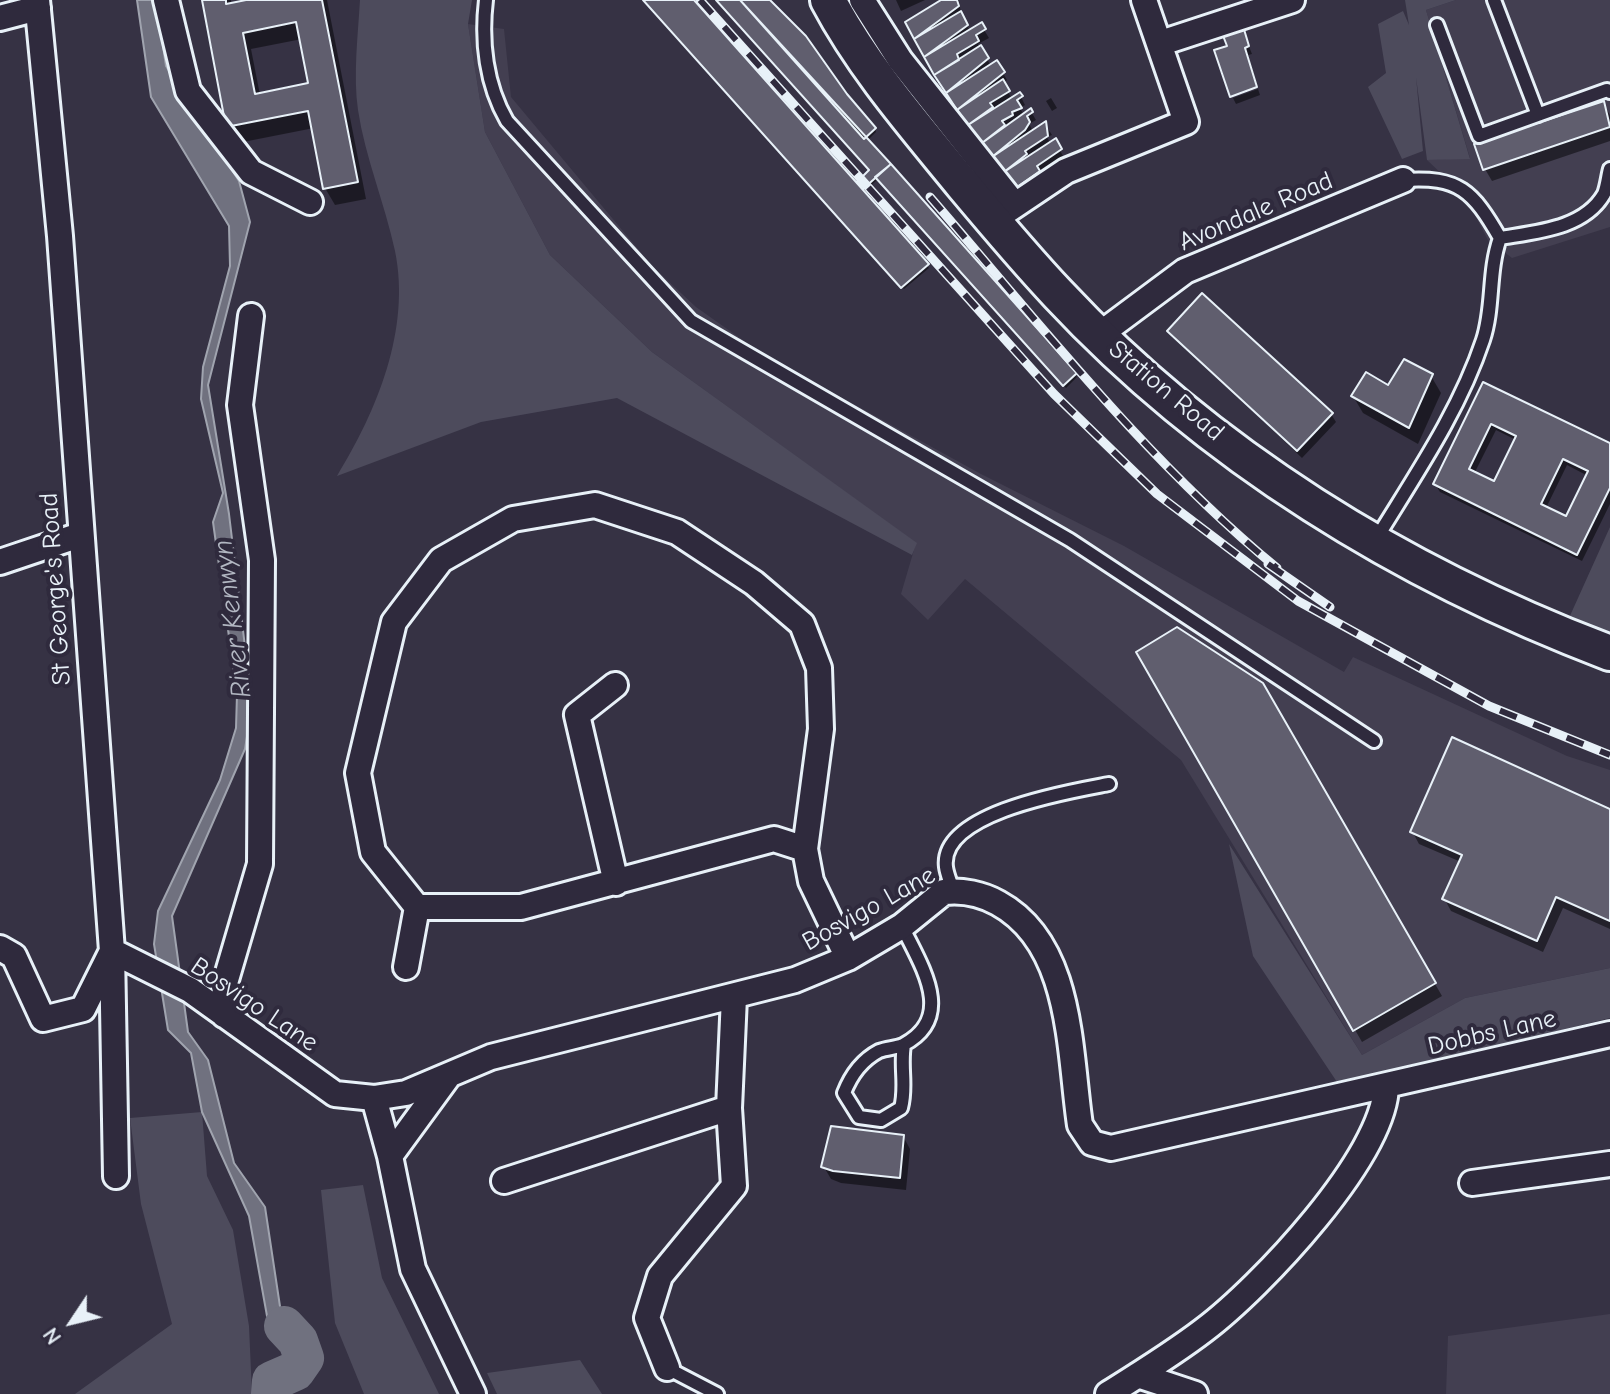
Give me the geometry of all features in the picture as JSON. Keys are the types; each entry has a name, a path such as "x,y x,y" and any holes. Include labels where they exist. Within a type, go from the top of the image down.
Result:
{"street":[{"path":"166,0 188,91 251,172 310,202"},
{"name":"Station Road","path":"828,0 900,108 1004,212 1099,335 1206,428 1294,492 1374,543 1460,590 1610,653"},
{"path":"862,0 1004,212 1066,171 1186,122 1144,0"},
{"path":"1161,43 1280,1"},
{"path":"0,18 38,4"},
{"name":"St George's Road","path":"38,4 60,236 112,951 116,1176"},
{"name":"Avondale Road","path":"1099,335 1185,271 1403,180"},
{"path":"224,1015 225,983 260,864 262,560 240,405 251,316"},
{"path":"406,967 417,907 373,852 358,773 394,622 441,560 453,553 513,519 595,505 677,532 754,583 802,624 819,668 821,729 805,849 811,881 848,958"},
{"path":"0,562 80,535"},
{"path":"615,685 577,715 616,883"},
{"path":"417,907 521,907 774,839 805,849"},
{"name":"Bosvigo Lane","path":"112,951 146,971 190,990 335,1094 374,1098 406,1093 491,1057 795,980 848,958 902,926 944,892 953,891 986,896 1017,913 1045,948 1060,989 1080,1125 1092,1143 1111,1148 1131,1146 1386,1086"},
{"path":"0,948 14,956 43,1019 83,1009 112,951"},
{"path":"667,1368 647,1318 660,1276 734,1186 729,1108 734,997"},
{"name":"Dobbs Lane","path":"1386,1086 1610,1034"},
{"path":"390,1156 448,1077"},
{"path":"1108,1394 1205,1330 1264,1278 1354,1167 1386,1107 1386,1086"},
{"path":"374,1098 390,1156 413,1269 473,1394"},
{"path":"504,1181 729,1108"},
{"path":"1472,1183 1610,1164"},
{"path":"1138,1375 1195,1394"}],"lane":[{"path":"486,0 491,90 507,121 691,321 1070,540 1374,741"},
{"path":"1494,0 1538,115"},
{"path":"1437,25 1479,136 1607,90 1610,92"},
{"path":"1500,238 1551,230 1580,216 1604,194 1610,169"},
{"path":"1374,543 1464,388 1484,337 1491,262 1500,238 1486,213 1464,189 1435,177 1403,180"},
{"path":"953,891 945,865 948,854 960,837 982,820 1044,797 1109,784"},
{"path":"902,926 931,990 933,1004 928,1022 904,1045 881,1051 863,1062 849,1081 844,1093 859,1117 881,1120 901,1108 906,1086 902,1058 904,1045"},
{"path":"667,1368 717,1394"}],"shaded area":[{"path":"360,0 472,0 468,24 485,132 550,255 652,352 917,543 912,555 617,398 481,422 337,476 377,397 394,339 398,310 399,280 395,251 358,110 356,69"},
{"path":"1405,0 1456,0 1426,10 1470,159 1427,160 1416,77 1423,151 1402,159 1368,87 1386,73 1378,24 1403,11 1409,25"},
{"path":"1456,0 1610,0 1610,227 1512,258 1488,240 1465,196 1427,160 1470,158 1426,10"},
{"path":"468,24 504,29 511,97 653,267 696,307 764,355 981,474 1124,546 1344,672 1353,657 1567,756 1610,770 1610,968 1465,998 1362,1055 1181,760 965,579 928,620 901,594 916,543 652,352 550,255 485,132"},
{"path":"1610,527 1610,632 1569,618"},
{"path":"1229,844 1362,1055 1465,998 1610,968 1610,1018 1339,1085 1253,956"},
{"path":"202,1112 207,1176 233,1230 249,1326 252,1394 75,1394 172,1324 141,1204 130,1118"},
{"path":"363,1185 382,1278 439,1394 364,1394 335,1323 321,1190"},
{"path":"1610,1314 1610,1394 1446,1394 1448,1336"},
{"path":"580,1360 602,1394 497,1394 487,1373"}],"water":[{"path":"137,0 156,0 166,66 239,181 250,222 208,385 229,514 252,705 245,749 172,916 188,1032 208,1060 234,1163 265,1207 281,1313 303,1340 304,1362 295,1371 295,1352 267,1316 249,1216 202,1112 191,1053 168,1030 154,944 158,911 220,780 236,728 237,694 213,522 223,493 201,399 203,367 230,266 229,226 151,97"}],"building":[{"path":"202,0 226,0 226,4 246,0 322,0 358,182 323,189 308,111 226,127","holes":["296,22 308,83 255,94 243,33"]},
{"path":"643,0 694,0 929,264 901,288"},
{"path":"716,0 740,0 891,164 863,189 857,182 869,170"},
{"path":"740,0 770,0 806,36 847,94 876,128 864,139"},
{"path":"941,0 957,0 959,6 914,39 905,22"},
{"path":"961,11 968,25 924,57 914,39"},
{"path":"982,22 986,29 976,35 979,41 957,54 959,60 934,75 924,57"},
{"path":"1243,26 1249,46 1245,48 1257,87 1230,97 1214,50 1227,46 1222,33"},
{"path":"981,45 989,58 946,93 934,75"},
{"path":"997,60 1005,72 957,110 946,93"},
{"path":"1003,79 1010,91 990,103 993,107 968,125 957,110"},
{"path":"1020,92 1023,96 1017,100 1022,108 1012,112 1013,115 1002,121 1005,125 982,143 968,125"},
{"path":"1604,101 1610,127 1483,170 1474,144"},
{"path":"1031,108 1033,112 1027,116 1030,122 1025,130 992,157 982,143"},
{"path":"1046,121 1048,136 1025,151 1027,154 1004,172 992,157"},
{"path":"1056,138 1062,149 1037,166 1040,171 1016,188 1004,172"},
{"path":"891,164 1077,373 1063,386 875,177"},
{"path":"1202,293 1333,413 1297,451 1167,331"},
{"path":"1404,359 1433,374 1409,428 1351,396 1366,372 1388,385"},
{"path":"1483,382 1610,443 1610,488 1577,555 1433,484","holes":["1491,424 1516,436 1494,481 1469,469","1563,459 1588,471 1566,516 1541,504"]},
{"path":"1177,627 1263,683 1436,983 1353,1031 1136,652"},
{"path":"1452,737 1610,809 1610,921 1556,897 1537,941 1442,899 1462,855 1410,832"},
{"path":"831,1126 904,1135 900,1178 821,1167"}],"waterway":[{"name":"River Kenwyn","path":"271,1394 272,1381 295,1371 304,1358 298,1341 284,1326"}],"railway":[{"path":"700,0 1054,394 1157,494 1298,601 1489,706 1610,755"},
{"path":"930,197 1139,437 1229,527 1277,568"},
{"path":"1268,564 1330,607"}]}
